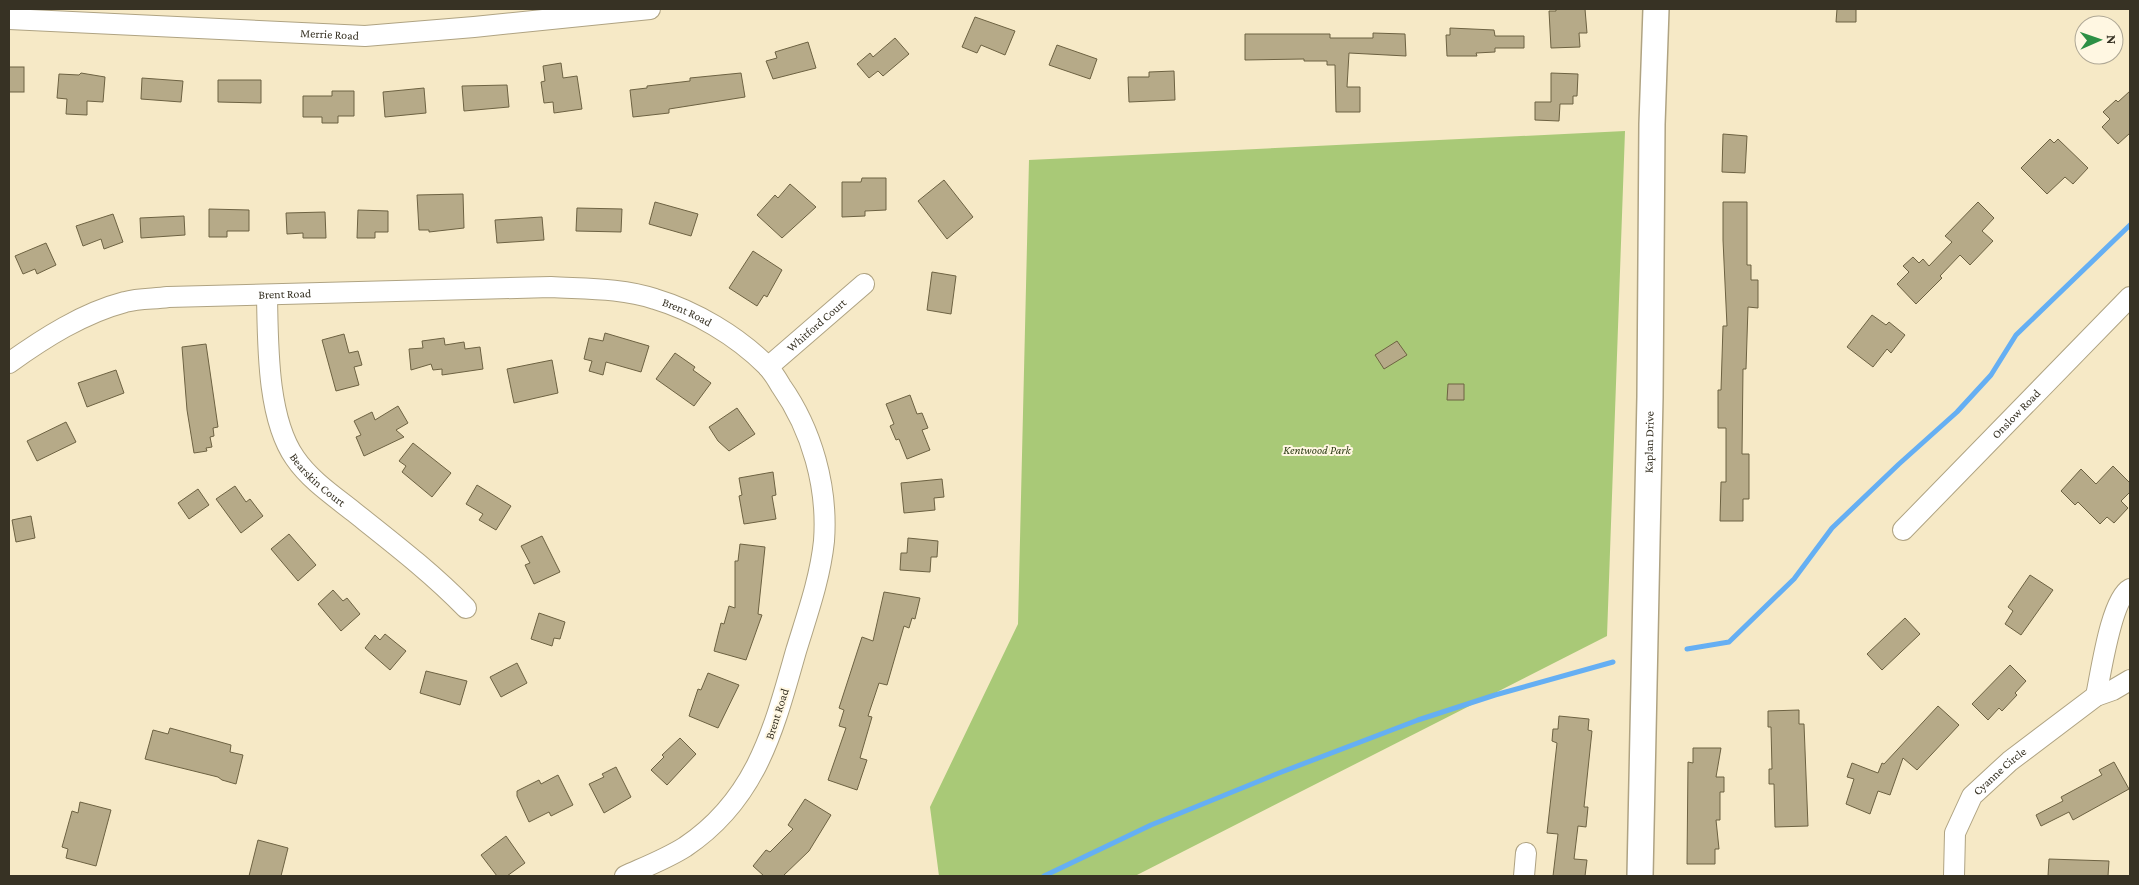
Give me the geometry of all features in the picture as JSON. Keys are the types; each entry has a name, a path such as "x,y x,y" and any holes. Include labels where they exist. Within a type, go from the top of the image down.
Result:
{"street":[{"name":"Merrie Road","path":"9,19 365,36 473,18 650,9"},
{"name":"Kaplan Drive","path":"1640,876 1650,406 1652,124 1656,9"},
{"name":"Whitford Court","path":"768,366 864,284"},
{"name":"Brent Road","path":"9,363 56,332 98,311 127,301 168,297 267,296 551,287 603,289 634,293 684,310 729,336 768,366 788,395 805,429 820,474 824,515 824,541 815,587 775,725 763,756 738,798 709,828 686,846 664,859 625,876"},
{"name":"Bearskin Court","path":"267,296 272,386 278,414 295,458 314,479 440,581 466,608"},
{"name":"Onslow Road","path":"1903,530 2129,301"},
{"path":"2096,696 2114,612 2126,591 2130,589"},
{"name":"Cyanne Circle","path":"1954,876 1955,833 1972,796 2010,761 2096,696 2114,690 2130,680"},
{"path":"1524,876 1526,853"}],"green space":[{"name":"Kentwood Park","path":"1625,131 1607,636 1135,876 939,876 930,807 1018,624 1029,160"}],"building":[{"path":"1556,9 1585,9 1587,33 1579,33 1580,47 1551,48 1549,11 1556,11"},
{"path":"1837,9 1856,9 1856,22 1836,22"},
{"path":"975,17 1015,31 1005,55 981,45 977,53 962,47"},
{"path":"1450,28 1494,30 1495,36 1524,36 1524,48 1495,48 1495,52 1476,53 1477,56 1447,56 1446,35 1450,35"},
{"path":"1373,33 1405,34 1406,56 1349,53 1347,87 1360,87 1360,112 1336,112 1335,65 1327,65 1327,61 1304,61 1304,59 1245,60 1245,34 1330,34 1330,38 1373,38"},
{"path":"895,38 909,54 883,76 878,71 869,78 857,64 870,53 873,57"},
{"path":"808,42 816,68 773,79 766,61 777,58 775,52"},
{"path":"1057,45 1097,59 1090,79 1049,65"},
{"path":"561,63 563,78 577,76 582,109 554,113 553,102 544,103 541,82 545,81 543,66"},
{"path":"9,67 24,67 24,92 9,92"},
{"path":"1174,71 1175,100 1129,102 1128,77 1149,77 1149,72"},
{"path":"81,73 105,77 103,102 87,101 87,115 66,114 67,99 57,98 59,74 79,75"},
{"path":"741,73 745,97 669,109 669,113 633,117 630,90 690,81 690,78"},
{"path":"1551,73 1578,74 1577,96 1573,96 1573,104 1560,104 1559,121 1535,120 1535,102 1551,102"},
{"path":"142,78 183,81 181,102 141,99"},
{"path":"218,80 261,80 261,103 218,102"},
{"path":"507,85 509,107 464,111 462,86"},
{"path":"424,88 426,113 385,117 383,92"},
{"path":"332,91 354,91 354,116 338,116 338,123 322,123 322,117 303,117 303,96 332,96"},
{"path":"2130,91 2130,133 2118,144 2102,127 2110,119 2103,112"},
{"path":"1723,134 1747,136 1745,173 1722,172"},
{"path":"2050,139 2054,143 2058,139 2088,168 2073,184 2065,177 2047,194 2021,168"},
{"path":"862,178 886,178 886,210 865,211 865,216 842,217 842,182 861,182"},
{"path":"944,180 973,217 947,239 918,201"},
{"path":"790,184 816,207 782,238 757,215 775,195 778,198"},
{"path":"463,194 464,228 429,232 429,230 419,230 417,195"},
{"path":"655,202 698,214 691,236 649,224"},
{"path":"1723,202 1747,202 1747,265 1751,265 1751,280 1758,280 1758,308 1748,307 1746,369 1743,369 1742,454 1749,454 1749,499 1743,499 1743,521 1720,521 1721,482 1726,482 1726,428 1718,428 1718,390 1721,390 1723,326 1727,326"},
{"path":"1978,202 1994,218 1982,231 1993,241 1970,265 1960,255 1940,276 1942,278 1916,304 1897,284 1909,272 1903,266 1913,257 1919,263 1923,259 1929,266 1952,242 1945,236"},
{"path":"577,208 622,209 621,232 576,231"},
{"path":"209,209 249,210 249,231 227,231 227,237 209,237"},
{"path":"358,210 388,211 388,232 375,232 375,238 357,238"},
{"path":"325,212 326,238 303,238 303,233 287,234 286,213"},
{"path":"113,214 123,242 104,249 101,239 83,246 76,226"},
{"path":"184,216 185,235 141,238 140,218"},
{"path":"542,217 544,240 497,243 495,220"},
{"path":"46,243 56,265 37,274 35,269 23,274 15,256"},
{"path":"753,251 782,270 767,297 764,295 757,306 729,288"},
{"path":"932,272 956,276 951,314 927,310"},
{"path":"1872,315 1886,325 1889,322 1905,335 1891,353 1887,349 1873,367 1847,347"},
{"path":"605,333 649,346 641,372 606,362 603,375 589,371 592,361 584,359 589,338 603,341"},
{"path":"344,334 349,353 358,351 362,365 354,367 359,385 336,391 322,340"},
{"path":"444,338 445,345 464,342 465,349 480,347 483,369 442,375 442,369 433,370 431,364 411,370 409,349 423,348 422,341"},
{"path":"1397,341 1407,355 1384,369 1375,355"},
{"path":"206,344 218,427 213,428 214,436 210,437 212,447 206,448 207,451 194,453 187,410 182,347"},
{"path":"675,353 695,367 693,370 711,383 694,406 656,379"},
{"path":"552,360 558,393 514,403 507,369"},
{"path":"116,370 124,393 87,407 78,383"},
{"path":"1448,384 1464,384 1464,400 1447,400"},
{"path":"910,395 917,414 922,413 928,428 922,430 930,450 907,459 899,439 896,440 890,426 894,424 886,404"},
{"path":"398,406 408,423 396,430 404,437 364,456 356,437 361,435 354,421 372,412 375,420"},
{"path":"737,408 755,434 729,451 718,441 709,427"},
{"path":"66,422 76,442 37,461 27,441"},
{"path":"413,443 451,473 432,497 402,472 406,466 399,461"},
{"path":"2113,466 2130,483 2130,492 2121,501 2128,508 2114,523 2107,517 2100,524 2078,502 2075,505 2061,491 2081,469 2096,484"},
{"path":"773,472 776,495 772,496 776,519 744,524 739,496 742,495 739,478"},
{"path":"942,479 944,497 934,498 935,510 904,513 901,483"},
{"path":"477,485 511,506 496,530 479,520 483,514 466,504"},
{"path":"235,486 246,502 250,499 263,516 241,533 216,499"},
{"path":"198,489 209,505 189,519 178,503"},
{"path":"31,516 35,538 16,542 12,520"},
{"path":"289,534 316,565 298,581 271,549"},
{"path":"542,536 560,572 534,584 525,565 530,563 521,546"},
{"path":"908,538 938,541 937,557 931,557 930,572 900,570 901,553 907,553"},
{"path":"740,544 765,547 758,614 762,615 746,660 714,651 721,623 724,624 729,606 735,608 735,561 738,561"},
{"path":"2030,575 2053,590 2021,635 2005,624 2013,611 2008,607"},
{"path":"333,590 343,601 347,598 360,614 341,631 318,604"},
{"path":"884,592 920,598 915,619 912,618 909,628 904,626 887,685 879,683 868,716 872,717 860,758 867,760 857,790 828,780 846,728 839,726 844,710 839,708 862,637 873,641"},
{"path":"539,613 565,622 560,639 554,638 552,646 531,639"},
{"path":"1905,618 1920,634 1882,670 1867,654"},
{"path":"385,634 406,651 390,670 365,648 375,635 380,640"},
{"path":"517,663 527,683 501,697 490,677"},
{"path":"2010,665 2026,681 2015,693 2017,695 2002,711 1999,708 1988,720 1972,704"},
{"path":"426,671 467,681 460,705 420,693"},
{"path":"708,673 739,685 718,728 689,716 698,689 701,690"},
{"path":"1938,706 1959,725 1917,770 1903,758 1890,795 1878,791 1870,814 1846,804 1854,779 1847,777 1852,763 1878,773 1882,763 1884,764"},
{"path":"1799,710 1799,724 1804,724 1808,826 1775,827 1774,784 1769,784 1769,769 1772,769 1771,727 1768,727 1768,711"},
{"path":"1559,716 1589,719 1588,730 1592,731 1584,807 1588,807 1586,827 1578,826 1574,859 1587,860 1585,876 1553,876 1558,834 1547,833 1557,743 1552,741 1553,729 1558,729"},
{"path":"170,728 231,745 230,752 243,755 236,784 218,777 145,759 153,730 168,734"},
{"path":"680,738 696,754 667,785 651,770 664,757 662,755"},
{"path":"1693,748 1721,748 1716,777 1724,777 1724,792 1720,792 1720,820 1716,820 1719,849 1715,849 1715,864 1687,864 1688,762 1693,763"},
{"path":"2114,762 2129,789 2073,820 2069,812 2041,826 2036,815 2063,801 2061,797 2102,775 2099,770"},
{"path":"616,767 631,797 604,813 589,784 604,777 602,774"},
{"path":"558,775 573,805 551,816 549,812 529,822 517,796 517,791 539,780 541,784"},
{"path":"805,799 831,815 809,851 783,876 764,876 753,866 766,850 770,852 793,829 788,825"},
{"path":"80,802 111,810 96,866 66,858 68,849 62,847 72,811 78,813"},
{"path":"506,836 525,863 507,876 497,876 481,855"},
{"path":"258,840 288,848 281,876 249,876"},
{"path":"2049,859 2109,861 2108,876 2048,876"}],"waterway":[{"path":"1687,649 1729,642 1794,579 1832,528 1957,412 1991,375 2016,335 2130,225"},
{"path":"1044,876 1151,825 1279,773 1418,720 1495,695 1613,662"}]}
